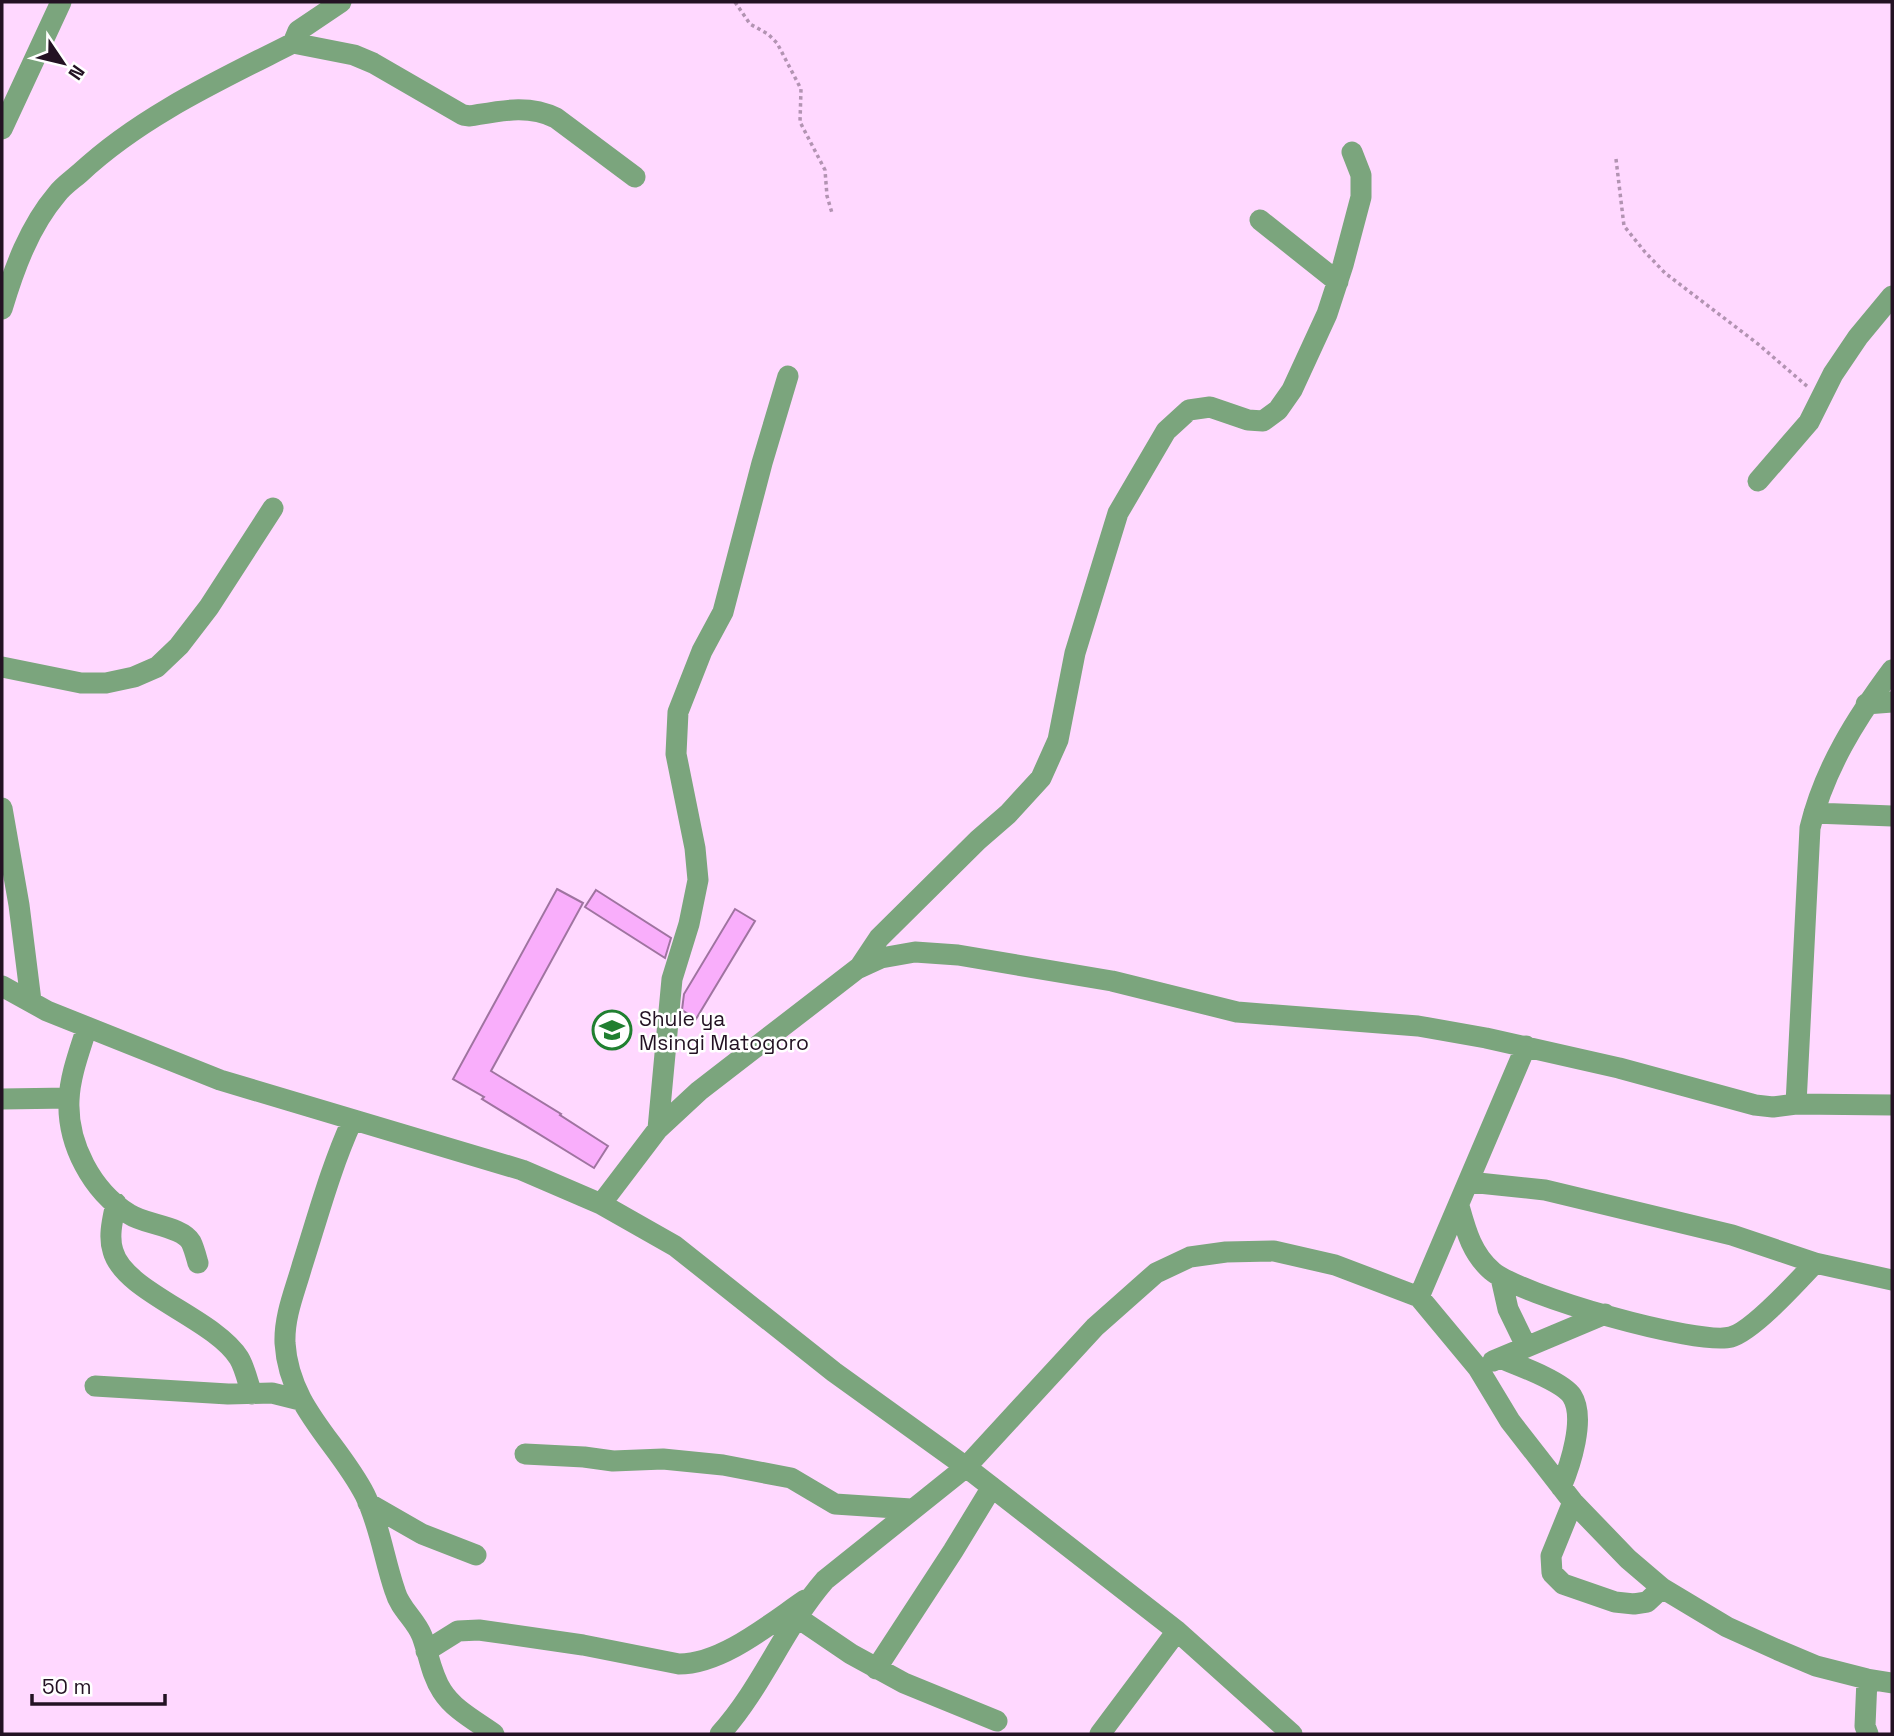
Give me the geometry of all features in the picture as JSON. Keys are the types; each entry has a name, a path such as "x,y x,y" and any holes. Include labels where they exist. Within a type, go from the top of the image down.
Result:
{"street":[{"path":"2,129 61,2"},
{"path":"293,43 298,31 341,2"},
{"path":"2,309 15,267 36,226 57,194 94,160 129,134 205,88 293,43 354,55 373,63 463,115 530,108 542,111 556,118 635,177"},
{"path":"857,970 887,929 1008,814 1041,778 1058,740 1075,653 1118,513 1166,431 1189,410 1210,407 1248,420 1263,421 1278,410 1292,390 1327,314 1361,197 1361,175 1352,152"},
{"path":"1260,220 1338,282"},
{"path":"1758,481 1809,422 1833,374 1858,337 1892,296"},
{"path":"657,1129 672,979 689,924 698,880 695,848 676,754 678,712 702,651 723,612 762,463 789,376"},
{"path":"2,667 81,683 106,683 134,677 156,667 179,646 209,607 274,508"},
{"path":"1796,1104 1810,828 1835,759 1867,704 1892,670"},
{"path":"1867,704 1892,702"},
{"path":"2,808 19,905 31,1001"},
{"path":"1814,813 1892,816"},
{"path":"601,1204 657,1129 699,1091 857,970 881,958 915,952 958,955 1112,981 1237,1012 1418,1026 1526,1046 1755,1105 1892,1105"},
{"path":"2,986 87,1027 220,1080 522,1170 601,1204 675,1246 834,1372 966,1467 1177,1631 1292,1734"},
{"path":"87,1027 69,1098 70,1121 79,1155 92,1179 106,1196 129,1214 183,1233 191,1242 198,1263"},
{"path":"1419,1297 1526,1046"},
{"path":"2,1099 69,1098"},
{"path":"352,1121 336,1156 288,1311 285,1343 300,1400 337,1452 368,1503 379,1530 398,1600 419,1630 434,1678 448,1699 494,1734"},
{"path":"1469,1182 1545,1190 1598,1202 1731,1235 1815,1263 1892,1280"},
{"path":"116,1203 111,1237 113,1254 126,1271 149,1291 193,1318 227,1345 240,1359 252,1394"},
{"path":"1459,1206 1469,1241 1480,1260 1501,1278 1537,1294 1700,1338 1731,1337 1749,1326 1815,1263"},
{"path":"426,1651 458,1631 479,1630 583,1645 680,1664 708,1660 810,1597 838,1568 966,1467 1095,1327 1156,1273 1190,1257 1226,1252 1274,1251 1335,1265 1419,1297 1478,1368 1510,1420 1567,1495 1628,1559 1662,1588 1727,1627 1815,1666 1892,1683"},
{"path":"1501,1278 1508,1309 1545,1379"},
{"path":"1478,1368 1605,1314"},
{"path":"1500,1358 1564,1388 1572,1396 1576,1407 1567,1495 1551,1556 1552,1573 1563,1584 1615,1602 1647,1602 1662,1588"},
{"path":"95,1386 272,1393 300,1400"},
{"path":"525,1454 613,1461 663,1459 723,1465 792,1478 835,1504 911,1509"},
{"path":"876,1668 992,1487"},
{"path":"368,1503 422,1534 476,1555"},
{"path":"720,1734 760,1681 810,1597"},
{"path":"798,1618 904,1684 997,1721"},
{"path":"1100,1734 1177,1631"},
{"path":"1867,1679 1865,1726 1868,1734"}],"path":[{"path":"735,2 750,24 768,34 777,43 801,89 800,122 825,170 827,196 832,214"},
{"path":"1616,159 1624,226 1645,252 1665,273 1758,344 1821,399"}],"building":[{"path":"557,889 583,903 491,1071 608,1146 594,1168 453,1079"},
{"path":"596,890 671,938 665,958 585,907"},
{"path":"735,909 755,921 696,1019 682,1010 684,994"}],"place":[{"name":"Shule ya Msingi Matogoro","path":"612,1030"}]}
